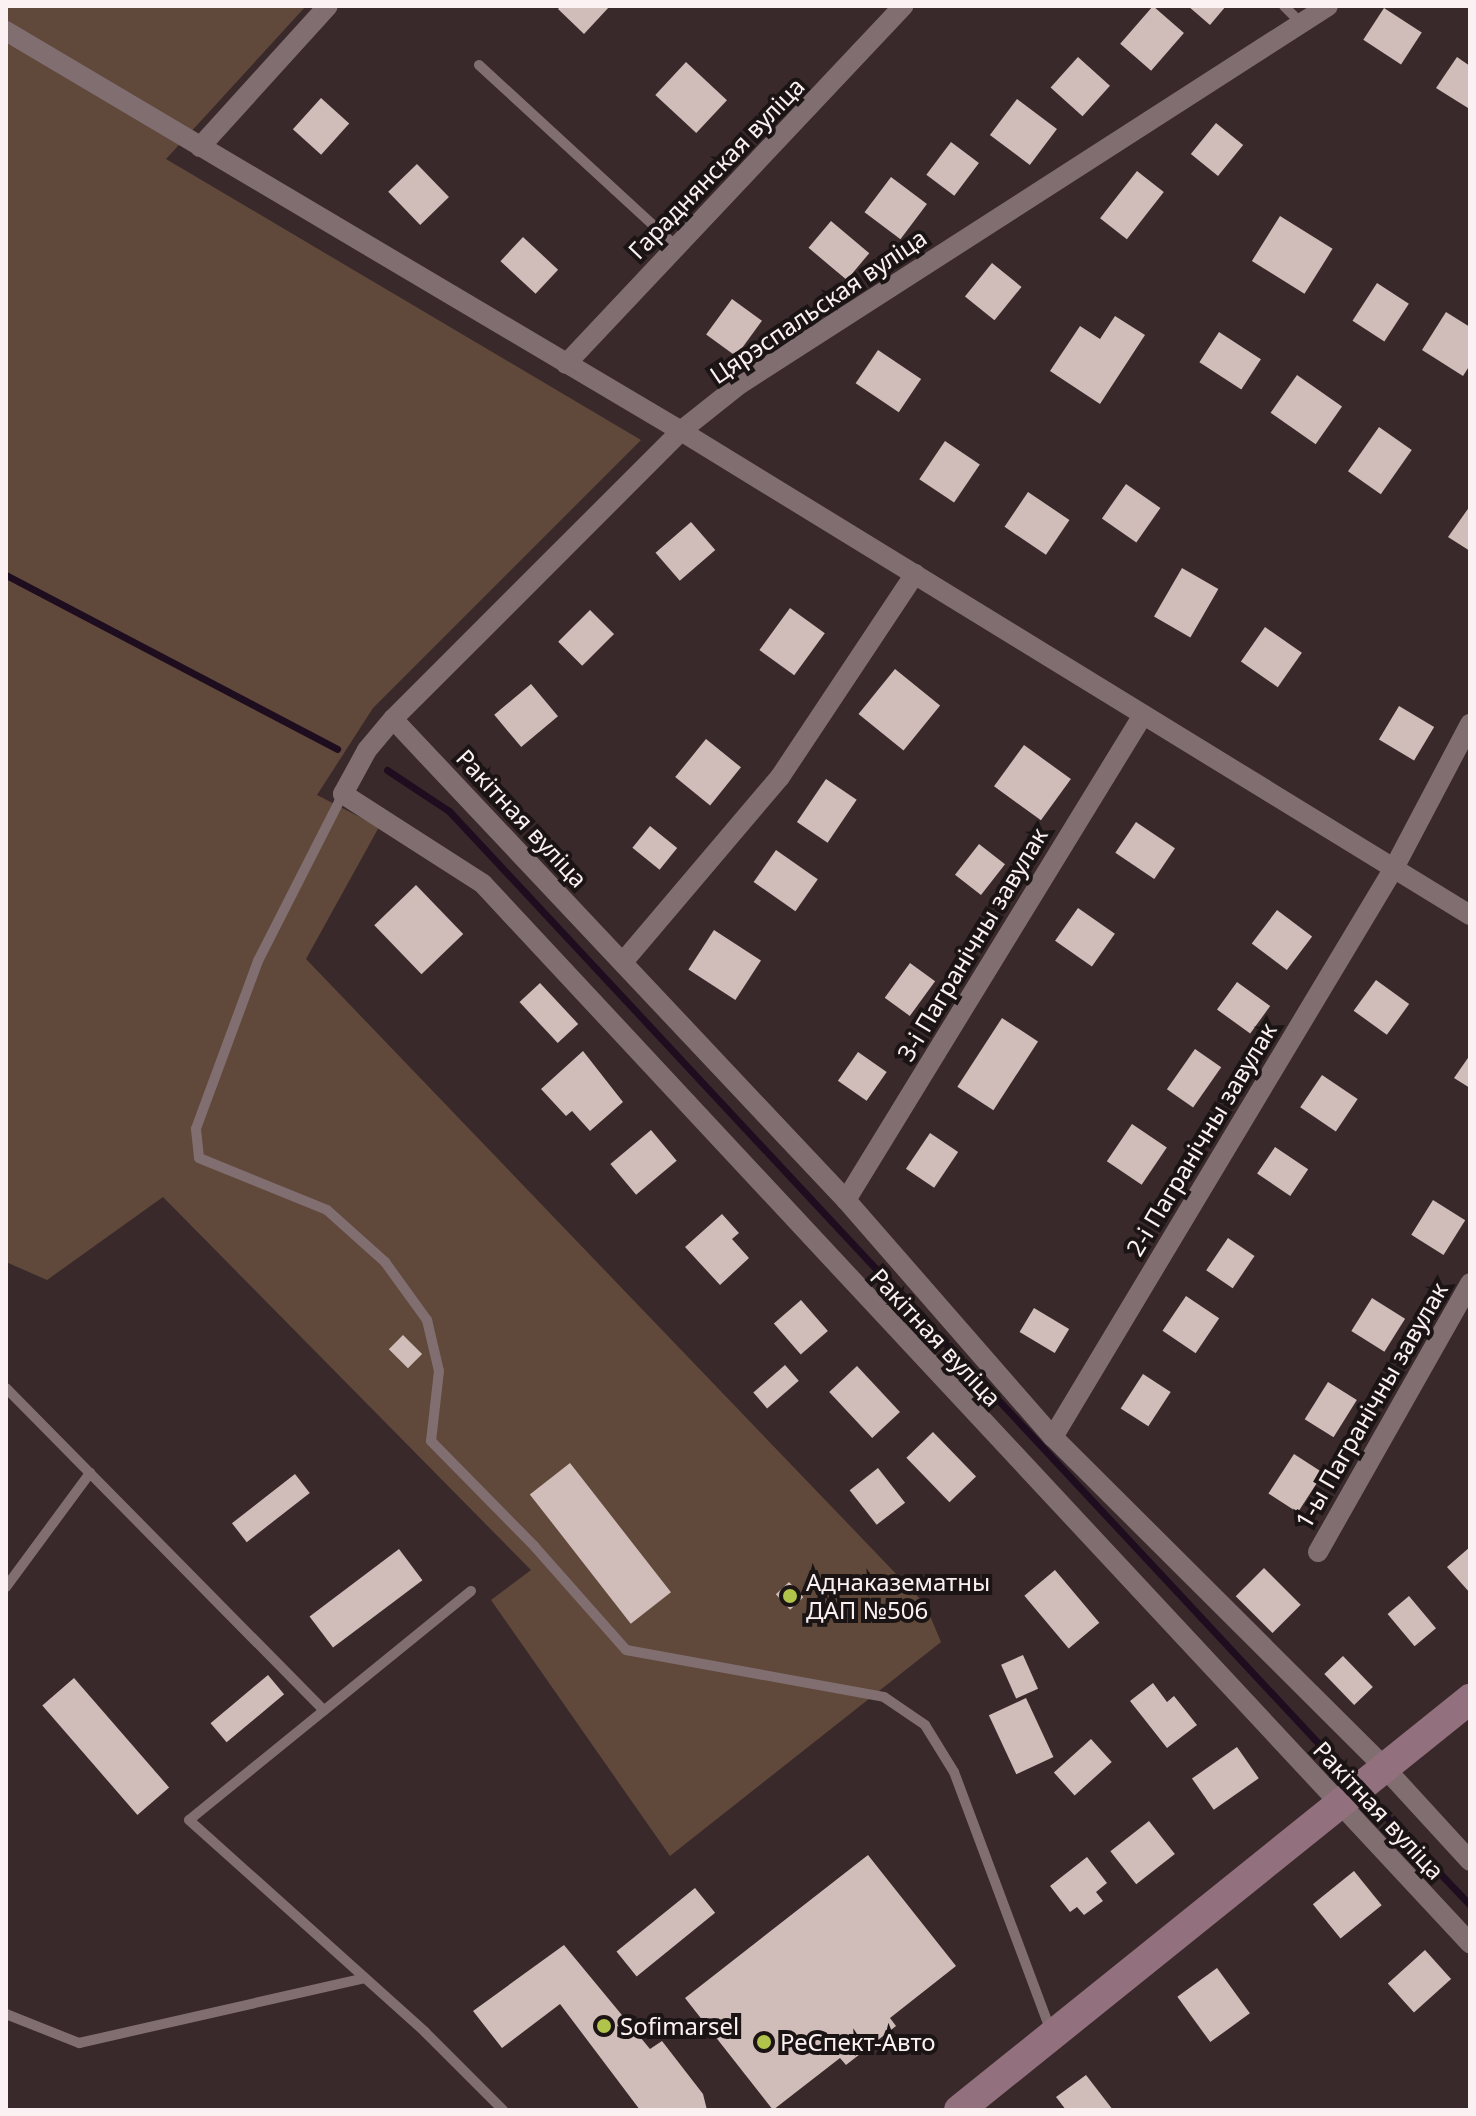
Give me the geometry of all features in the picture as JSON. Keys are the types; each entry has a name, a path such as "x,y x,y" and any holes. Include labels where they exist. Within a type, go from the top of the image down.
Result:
{"street":[{"path":"200,147 328,6"},
{"name":"Гараднянская вуліца","path":"566,364 903,6"},
{"name":"Цярэспальская вуліца","path":"343,794 367,750 393,719 681,431 740,384 1328,6"},
{"path":"6,31 681,431 1470,915"},
{"path":"623,962 780,777 915,574"},
{"name":"3-і Пагранічны завулак","path":"846,1200 1143,715"},
{"name":"Ракітная вуліца","path":"393,719 846,1200 1053,1437 1383,1766 1470,1861"},
{"name":"2-і Пагранічны завулак","path":"1053,1437 1394,868 1470,724"},
{"name":"Ракітная вуліца","path":"343,794 483,884 1337,1804 1470,1943"},
{"name":"1-ы Пагранічны завулак","path":"1318,1552 1470,1283"},
{"path":"959,2110 1470,1699"}],"lane":[{"path":"1284,6 1300,22"},
{"path":"479,65 676,246"},
{"path":"343,794 258,961 196,1129 199,1158 327,1210 385,1262 427,1320 439,1371 431,1441 535,1547 626,1650 884,1697 925,1725 954,1772 1052,2034"},
{"path":"6,1388 324,1710"},
{"path":"6,1587 90,1473"},
{"path":"471,1591 189,1820 365,1978 503,2110"},
{"path":"6,2014 79,2043 365,1978"}],"shaded area":[{"path":"6,6 306,6 166,159 641,440 373,708 317,795 379,827 306,959 925,1604 941,1642 670,1856 491,1600 531,1570 163,1197 47,1280 6,1262"}],"building":[{"path":"561,6 610,6 584,34 558,9"},
{"path":"1153,6 1184,33 1151,71 1120,44"},
{"path":"1188,6 1226,6 1210,25"},
{"path":"1384,8 1422,33 1401,64 1363,40"},
{"path":"1078,57 1110,86 1083,116 1051,87"},
{"path":"1457,57 1470,66 1468,108 1436,88"},
{"path":"686,62 727,100 696,133 655,95"},
{"path":"321,98 349,123 321,155 293,129"},
{"path":"1017,99 1057,129 1030,165 990,135"},
{"path":"1216,123 1243,145 1218,176 1191,154"},
{"path":"951,142 979,163 954,196 926,175"},
{"path":"417,164 449,197 420,225 388,192"},
{"path":"1137,171 1164,192 1127,239 1100,218"},
{"path":"891,177 927,204 900,239 865,212"},
{"path":"1280,216 1333,249 1304,294 1252,261"},
{"path":"831,221 869,253 847,280 809,248"},
{"path":"523,237 558,270 536,294 500,261"},
{"path":"992,263 1022,287 994,320 965,296"},
{"path":"1377,283 1409,304 1384,341 1352,321"},
{"path":"732,299 762,321 736,356 706,335"},
{"path":"1446,312 1470,327 1470,365 1463,376 1422,350"},
{"path":"1115,316 1145,335 1100,404 1050,371 1080,326 1100,339"},
{"path":"1219,332 1261,359 1241,389 1199,362"},
{"path":"878,350 921,379 899,412 856,383"},
{"path":"1297,375 1342,407 1316,444 1271,413"},
{"path":"1379,427 1412,450 1381,494 1348,471"},
{"path":"945,441 980,464 954,503 919,479"},
{"path":"1126,484 1160,508 1136,542 1102,518"},
{"path":"1028,492 1069,520 1046,555 1005,527"},
{"path":"1470,506 1470,551 1448,537"},
{"path":"691,522 715,550 680,581 656,553"},
{"path":"1182,568 1218,589 1190,637 1154,616"},
{"path":"790,608 825,633 794,675 759,650"},
{"path":"590,610 614,634 582,666 558,642"},
{"path":"1265,627 1302,653 1278,687 1241,661"},
{"path":"895,669 940,706 904,751 858,714"},
{"path":"531,684 558,716 521,747 494,715"},
{"path":"1399,706 1434,727 1414,761 1379,739"},
{"path":"706,739 741,767 710,805 675,777"},
{"path":"1024,745 1071,779 1041,820 994,786"},
{"path":"826,779 857,800 828,843 797,822"},
{"path":"1136,822 1175,848 1154,879 1115,853"},
{"path":"650,826 677,848 660,870 632,848"},
{"path":"979,844 1005,864 981,895 955,875"},
{"path":"776,850 818,879 795,911 754,882"},
{"path":"416,885 463,934 422,974 374,925"},
{"path":"1078,908 1115,934 1092,967 1055,941"},
{"path":"1277,910 1312,936 1287,970 1252,944"},
{"path":"714,930 761,960 735,1000 688,969"},
{"path":"910,963 935,981 910,1016 885,998"},
{"path":"1376,980 1409,1004 1387,1035 1354,1011"},
{"path":"1237,982 1270,1006 1250,1034 1217,1010"},
{"path":"540,983 578,1024 558,1043 520,1002"},
{"path":"1002,1018 1038,1041 993,1110 957,1087"},
{"path":"1195,1049 1221,1067 1193,1107 1167,1089"},
{"path":"583,1051 623,1102 590,1131 572,1111 566,1116 541,1089"},
{"path":"858,1052 887,1072 867,1101 838,1081"},
{"path":"1470,1055 1470,1088 1454,1078"},
{"path":"1322,1075 1358,1099 1336,1131 1300,1107"},
{"path":"1132,1124 1167,1147 1142,1185 1107,1161"},
{"path":"651,1130 677,1161 636,1195 610,1164"},
{"path":"930,1133 958,1152 934,1188 906,1169"},
{"path":"1275,1147 1308,1169 1290,1196 1257,1174"},
{"path":"1433,1200 1465,1220 1443,1255 1411,1235"},
{"path":"722,1214 739,1233 732,1239 749,1258 720,1285 685,1247"},
{"path":"1228,1238 1255,1256 1233,1288 1206,1270"},
{"path":"1186,1296 1219,1318 1196,1353 1163,1331"},
{"path":"1372,1298 1405,1319 1384,1352 1351,1331"},
{"path":"801,1300 828,1331 801,1355 774,1324"},
{"path":"1034,1308 1069,1329 1055,1353 1020,1332"},
{"path":"403,1335 422,1354 408,1368 389,1349"},
{"path":"785,1365 799,1381 767,1408 753,1393"},
{"path":"857,1366 900,1412 872,1438 829,1392"},
{"path":"1143,1374 1171,1392 1148,1426 1121,1408"},
{"path":"1328,1382 1357,1400 1334,1437 1305,1419"},
{"path":"933,1432 976,1477 949,1502 906,1458"},
{"path":"1294,1454 1323,1473 1298,1512 1268,1493"},
{"path":"570,1463 671,1592 631,1624 530,1494"},
{"path":"878,1468 905,1503 877,1525 850,1490"},
{"path":"295,1474 310,1493 247,1542 232,1523"},
{"path":"1470,1547 1470,1593 1447,1567"},
{"path":"399,1549 422,1580 333,1648 310,1616"},
{"path":"1264,1568 1301,1605 1272,1633 1236,1596"},
{"path":"1055,1570 1099,1623 1069,1649 1024,1596"},
{"name":"Аднаказематны ДАП №506","path":"789,1582 803,1597 790,1610 776,1594"},
{"path":"1409,1596 1436,1628 1415,1646 1388,1614"},
{"path":"1023,1655 1038,1689 1016,1699 1001,1665"},
{"path":"1343,1656 1373,1687 1354,1705 1324,1674"},
{"path":"268,1675 284,1694 227,1742 211,1723"},
{"path":"74,1678 169,1787 137,1815 42,1706"},
{"path":"1153,1683 1167,1702 1174,1696 1197,1725 1167,1748 1130,1701"},
{"path":"1026,1698 1053,1757 1016,1774 989,1715"},
{"path":"1091,1739 1112,1762 1075,1795 1054,1772"},
{"path":"1237,1747 1259,1778 1214,1810 1192,1779"},
{"path":"1149,1821 1175,1854 1136,1884 1110,1851"},
{"path":"868,1855 956,1966 890,2018 896,2026 846,2065 840,2058 773,2110 685,1998"},
{"path":"1087,1857 1107,1883 1096,1892 1103,1901 1084,1915 1077,1907 1070,1912 1050,1886"},
{"path":"1354,1871 1382,1905 1341,1939 1313,1904"},
{"path":"695,1888 715,1913 637,1976 617,1952"},
{"name":"Sofimarsel","path":"564,1945 650,2049 662,2041 703,2094 707,2110 640,2110 560,2004 502,2048 473,2011"},
{"path":"1425,1950 1451,1979 1414,2012 1388,1983"},
{"path":"1217,1968 1250,2013 1210,2042 1177,1997"},
{"path":"1086,2075 1113,2110 1066,2110 1056,2097"}],"waterway":[{"path":"6,575 337,749"},
{"path":"387,770 449,811 1333,1759"},
{"path":"1376,1806 1470,1905"}],"place":[{"name":"Аднаказематны ДАП №506","path":"790,1596"},
{"name":"Sofimarsel","path":"604,2026"},
{"name":"РеСпект-Авто","path":"764,2042"}]}
